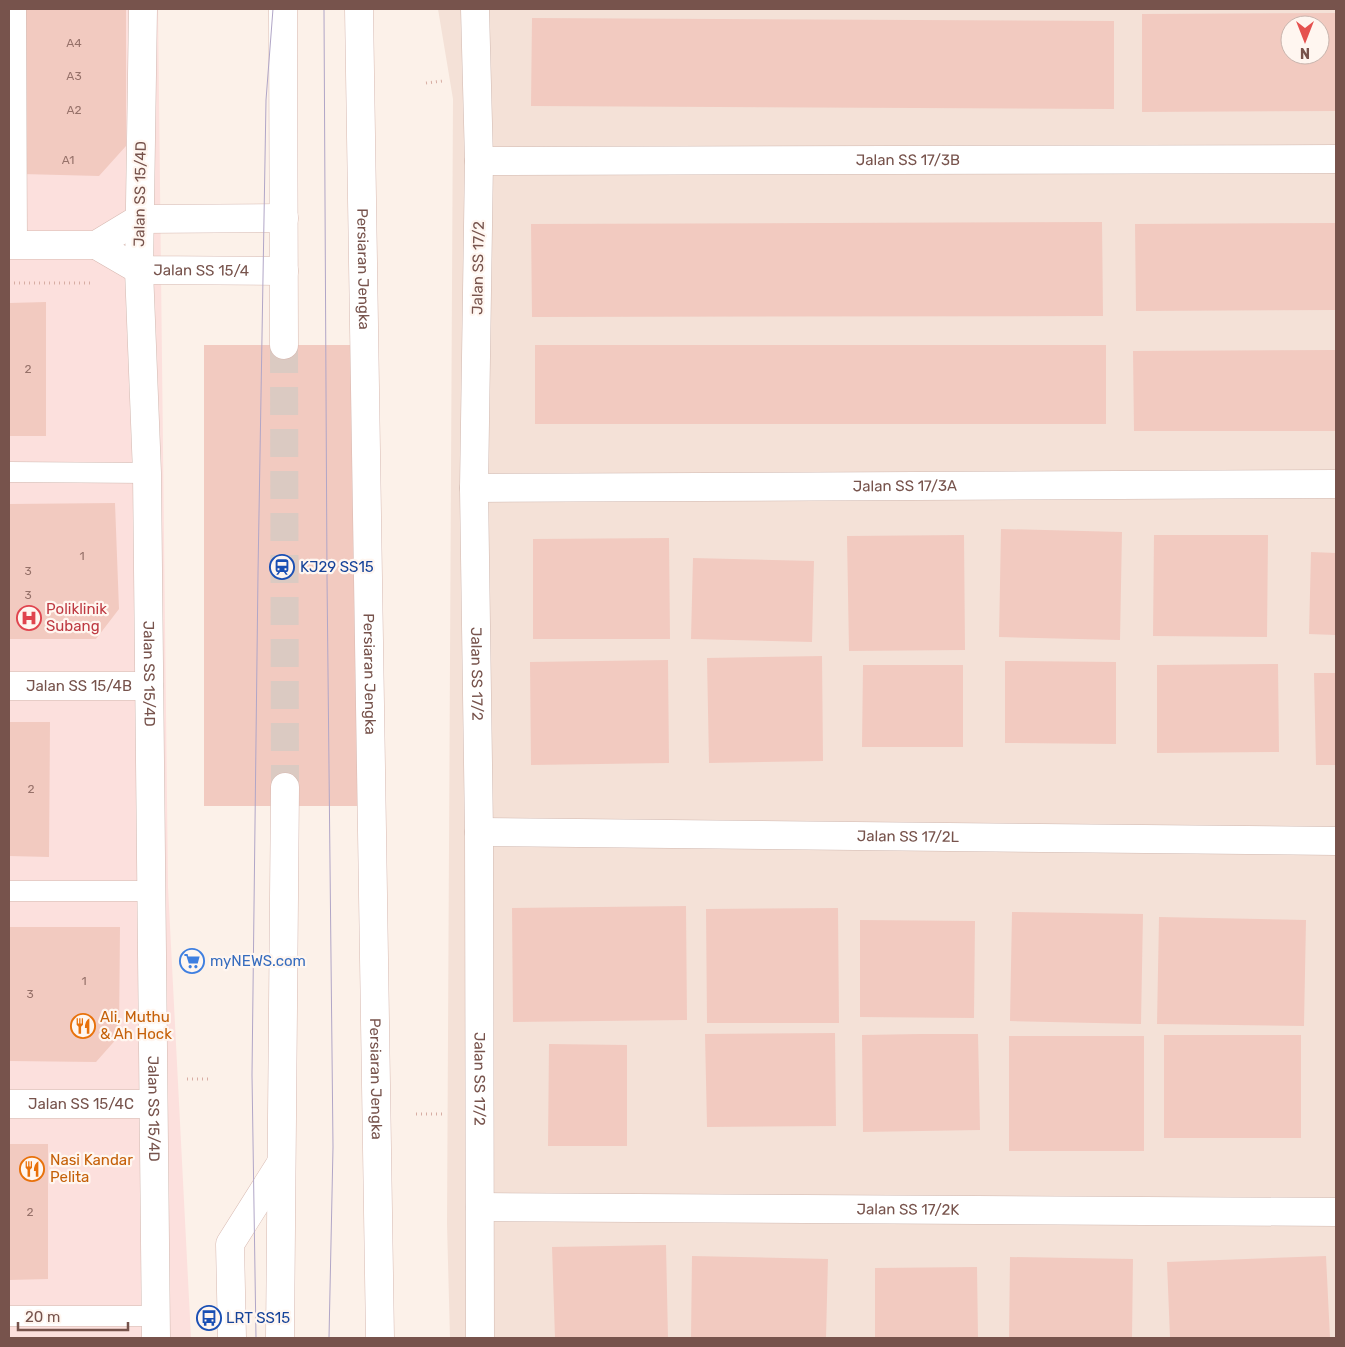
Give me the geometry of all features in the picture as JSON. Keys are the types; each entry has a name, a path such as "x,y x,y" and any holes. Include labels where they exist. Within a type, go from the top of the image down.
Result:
{"street":[{"name":"Jalan SS 15/4D","path":"143,9 139,277 147,473 156,1327"},
{"path":"283,9 284,345"},
{"name":"Persiaran Jengka","path":"359,9 380,1338"},
{"name":"Jalan SS 17/2","path":"475,9 479,162 474,488 479,832 480,1338"},
{"name":"Jalan SS 17/3B","path":"479,162 1336,159"},
{"path":"13,245 96,245 139,219 284,218"},
{"name":"Jalan SS 15/4","path":"96,245 139,277 284,271"},
{"name":"Jalan SS 17/3A","path":"474,488 1336,484"},
{"name":"Jalan SS 15/4B","path":"9,686 149,686"},
{"path":"280,1338 285,787"},
{"name":"Jalan SS 17/2L","path":"479,832 1336,841"},
{"name":"Jalan SS 15/4C","path":"9,1104 153,1104"},
{"path":"232,1338 230,1244 281,1163"},
{"name":"Jalan SS 17/2K","path":"480,1207 1336,1212"}],"lane":[{"path":"13,245 16,9"},
{"path":"9,472 147,473"},
{"path":"9,890 151,890"},
{"path":"9,1316 156,1327"}],"path":[{"path":"9,283 139,277"}],"shaded area":[{"path":"9,9 158,9 168,887 191,1338 9,1338"},
{"path":"438,9 1336,9 1336,1338 450,1338 447,1224 453,99"}],"building":[{"path":"22,9 126,9 126,146 99,176 22,174"},
{"path":"1336,13 1336,111 1142,112 1142,14"},
{"path":"532,18 1114,21 1114,109 531,106"},
{"path":"1102,222 1103,316 532,317 531,224"},
{"path":"1336,223 1336,310 1136,311 1135,224"},
{"path":"46,302 46,436 9,436 9,303"},
{"name":"KJ29 SS15","path":"204,345 360,345 360,806 204,806"},
{"path":"535,345 1106,345 1106,424 535,424"},
{"path":"1336,350 1336,431 1134,431 1133,351"},
{"path":"115,503 119,609 96,639 9,639 9,504"},
{"path":"1001,529 1122,532 1120,640 999,637"},
{"path":"964,535 965,650 849,651 847,536"},
{"path":"1154,535 1268,535 1267,637 1153,636"},
{"path":"669,538 670,639 533,639 533,539"},
{"path":"1311,552 1336,553 1336,635 1309,634"},
{"path":"693,558 814,561 812,642 691,639"},
{"path":"822,656 823,761 709,763 707,658"},
{"path":"668,660 669,763 531,765 530,662"},
{"path":"1005,661 1116,662 1116,744 1005,743"},
{"path":"1278,664 1279,752 1157,753 1157,665"},
{"path":"863,665 963,665 963,747 862,747"},
{"path":"1314,673 1336,673 1336,765 1316,765"},
{"path":"9,722 50,722 49,857 9,856"},
{"path":"686,906 687,1020 513,1022 512,908"},
{"path":"838,908 839,1023 707,1023 706,909"},
{"path":"1012,912 1143,914 1141,1024 1010,1021"},
{"path":"1159,917 1306,920 1304,1026 1157,1024"},
{"path":"860,920 975,921 974,1018 860,1017"},
{"path":"9,927 120,927 119,1036 96,1062 9,1061"},
{"path":"835,1033 836,1126 707,1127 705,1034"},
{"path":"978,1034 980,1130 863,1132 862,1035"},
{"path":"1164,1035 1301,1035 1301,1138 1164,1138"},
{"path":"1009,1036 1144,1036 1144,1151 1009,1151"},
{"path":"549,1044 627,1045 627,1146 548,1146"},
{"path":"9,1144 48,1144 48,1279 9,1280"},
{"path":"666,1245 668,1338 555,1338 552,1247"},
{"path":"692,1256 828,1259 826,1338 691,1338"},
{"path":"1326,1256 1330,1338 1170,1338 1167,1262"},
{"path":"1010,1257 1133,1259 1132,1338 1009,1338"},
{"path":"977,1267 978,1338 875,1338 875,1268"}],"tunnel":[{"path":"284,345 285,787"}],"tram line":[{"path":"256,1338 252,1075 258,573 266,100 273,9"},
{"path":"324,9 333,1147 329,1338"}],"place":[{"name":"KJ29 SS15","path":"282,567"},
{"name":"Poliklinik Subang","path":"29,618"},
{"name":"myNEWS.com","path":"192,961"},
{"name":"Ali, Muthu & Ah Hock","path":"83,1026"},
{"name":"Nasi Kandar Pelita","path":"32,1169"},
{"name":"LRT SS15","path":"209,1318"}]}
